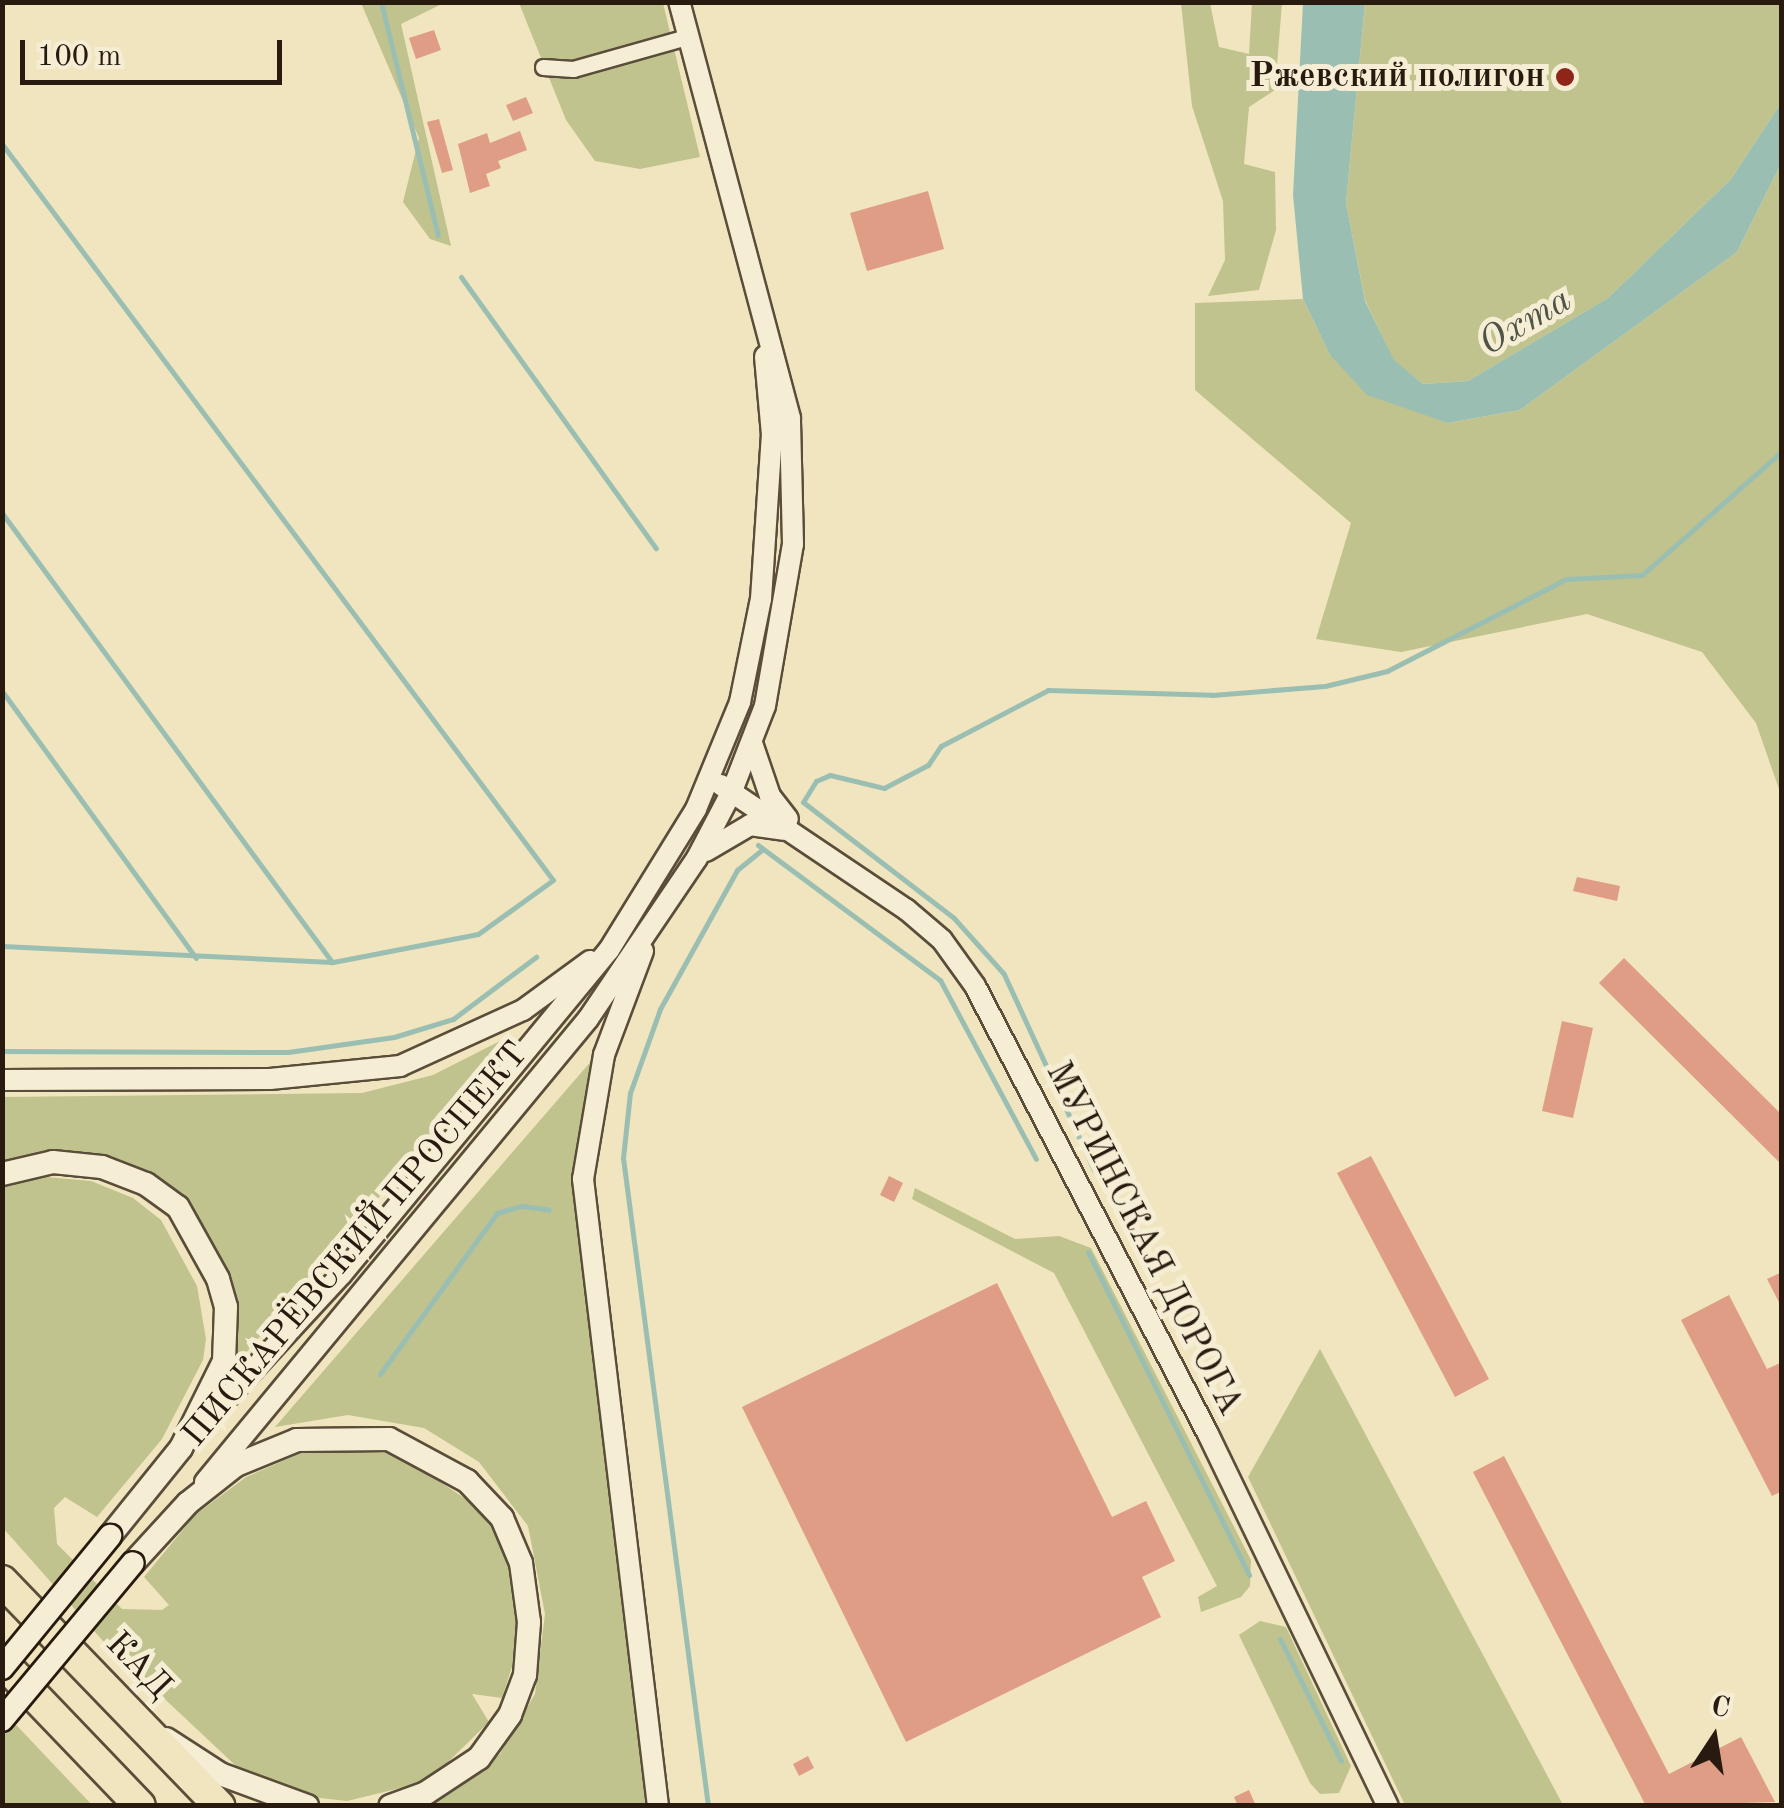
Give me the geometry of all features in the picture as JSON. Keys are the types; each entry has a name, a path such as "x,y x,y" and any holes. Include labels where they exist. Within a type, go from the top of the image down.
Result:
{"highway":[{"name":"КАД","path":"2,1581 218,1806"},
{"path":"2,1665 140,1806"}],"main road":[{"path":"2,1174 53,1162 102,1166 146,1184 178,1207 203,1241 226,1308 227,1338 224,1361 181,1448"},
{"path":"188,1503 260,1452 345,1434 415,1447 467,1481 502,1518 528,1602 528,1658 514,1705 490,1746 463,1771 390,1806"},
{"name":"ПИСКАРЁВСКИЙ ПРОСПЕКТ","path":"2,1665 181,1448"},
{"name":"ПИСКАРЁВСКИЙ ПРОСПЕКТ","path":"2,1720 188,1503"},
{"path":"143,1724 220,1774 306,1806"}],"street":[{"path":"679,2 763,331 790,418 794,528 783,626 752,741 732,791"},
{"path":"542,67 574,70 686,37"},
{"path":"710,780 740,702 762,598 772,435 763,331"},
{"path":"752,741 770,796 801,834"},
{"name":"МУРИНСКАЯ ДОРОГА","path":"710,780 801,834 907,910 942,940 975,986 1200,1417 1388,1806"},
{"name":"ПИСКАРЁВСКИЙ ПРОСПЕКТ","path":"181,1448 341,1276 609,950 710,780"},
{"name":"ПИСКАРЁВСКИЙ ПРОСПЕКТ","path":"188,1503 588,1019 697,858 732,791"},
{"path":"697,858 750,825 801,834"},
{"path":"648,933 604,1056 582,1179 658,1806"},
{"path":"2,1080 270,1079 400,1066 523,1010 609,950"}],"green space":[{"path":"361,3 444,3 401,24 451,246 430,239 403,202 419,138"},
{"path":"519,3 663,3 700,157 640,169 595,161 566,120"},
{"path":"1181,3 1210,3 1219,47 1249,54 1252,3 1282,3 1275,90 1249,107 1244,164 1275,172 1276,230 1259,290 1208,296 1225,260 1223,201 1192,106"},
{"path":"1365,3 1781,3 1781,103 1731,179 1608,298 1468,381 1423,384 1394,361 1365,300 1346,203"},
{"path":"1781,164 1781,795 1756,723 1702,652 1587,614 1401,652 1316,639 1351,523 1195,390 1195,303 1303,299 1330,355 1448,423 1520,410 1737,252"},
{"path":"504,1039 510,1044 233,1368 204,1234 100,1157 43,1152 3,1160 3,1097 362,1093 433,1075"},
{"path":"593,1059 575,1165 581,1262 648,1805 428,1805 500,1754 535,1694 545,1614 528,1526 479,1462 424,1428 348,1415 275,1427"},
{"path":"46,1177 91,1181 133,1198 161,1220 197,1286 206,1339 203,1360 162,1439 97,1517 65,1497 54,1508 57,1544 122,1609 162,1610 169,1605 144,1577 195,1515 246,1477 317,1446 387,1447 475,1505 502,1541 517,1597 518,1648 502,1698 472,1694 489,1722 446,1764 413,1785 347,1801 302,1796 251,1780 103,1641 3,1528 2,1185"},
{"path":"915,1188 1015,1239 1059,1236 1091,1248 1251,1560 1250,1586 1241,1597 1201,1612 1198,1597 1217,1586 1054,1273 912,1199"},
{"path":"1320,1349 1563,1805 1405,1805 1248,1477"},
{"path":"1260,1621 1286,1627 1351,1766 1339,1793 1320,1794 1310,1783 1239,1635"},
{"path":"3,1711 92,1805 3,1805"}],"water":[{"path":"1303,3 1365,3 1346,203 1365,301 1394,360 1423,384 1468,381 1608,298 1731,179 1781,103 1781,164 1737,252 1520,410 1448,423 1367,395 1330,355 1303,299 1293,195"}],"building":[{"path":"434,30 441,50 416,59 409,38"},
{"path":"526,97 533,113 513,121 506,105"},
{"path":"439,119 453,170 442,173 427,122"},
{"path":"520,131 527,150 498,161 501,168 486,174 490,186 470,193 458,144 487,133 490,143"},
{"path":"928,191 944,249 867,271 850,213"},
{"path":"1577,877 1620,886 1617,901 1573,891"},
{"path":"1624,958 1782,1115 1782,1165 1599,983"},
{"path":"1562,1021 1593,1028 1573,1118 1542,1111"},
{"path":"1371,1156 1489,1379 1455,1397 1337,1173"},
{"path":"889,1176 903,1183 894,1202 880,1195"},
{"path":"1782,1272 1782,1308 1767,1279"},
{"path":"997,1283 1112,1517 1146,1501 1175,1561 1142,1577 1161,1617 906,1742 742,1407"},
{"path":"1729,1295 1767,1369 1782,1362 1782,1491 1772,1496 1681,1320"},
{"path":"1504,1456 1669,1774 1741,1737 1775,1802 1646,1806 1473,1472"},
{"path":"808,1756 814,1768 799,1776 793,1764"},
{"path":"1249,1790 1256,1806 1238,1806 1234,1797"}],"waterway":[{"path":"381,2 438,235"},
{"path":"2,144 553,880 478,934 332,962 2,946"},
{"path":"461,277 656,548"},
{"path":"1094,1170 1004,974 954,918 803,802 816,781 830,775 884,788 928,765 941,746 1048,690 1212,695 1325,686 1387,671 1566,579 1642,575 1782,451"},
{"path":"2,513 332,962"},
{"path":"2,691 196,958"},
{"path":"758,845 940,980 1036,1159"},
{"path":"708,1806 623,1158 630,1093 660,1009 737,870 763,849"},
{"path":"2,1051 288,1052 394,1037 453,1019 536,957"},
{"path":"380,1374 497,1213 522,1206 549,1210"},
{"path":"1088,1252 1249,1575"},
{"path":"1280,1639 1341,1761"}],"place":[{"name":"Ржевский полигон","path":"1565,77"}],"water label":[{"name":"Охта","path":"1526,323"}]}
